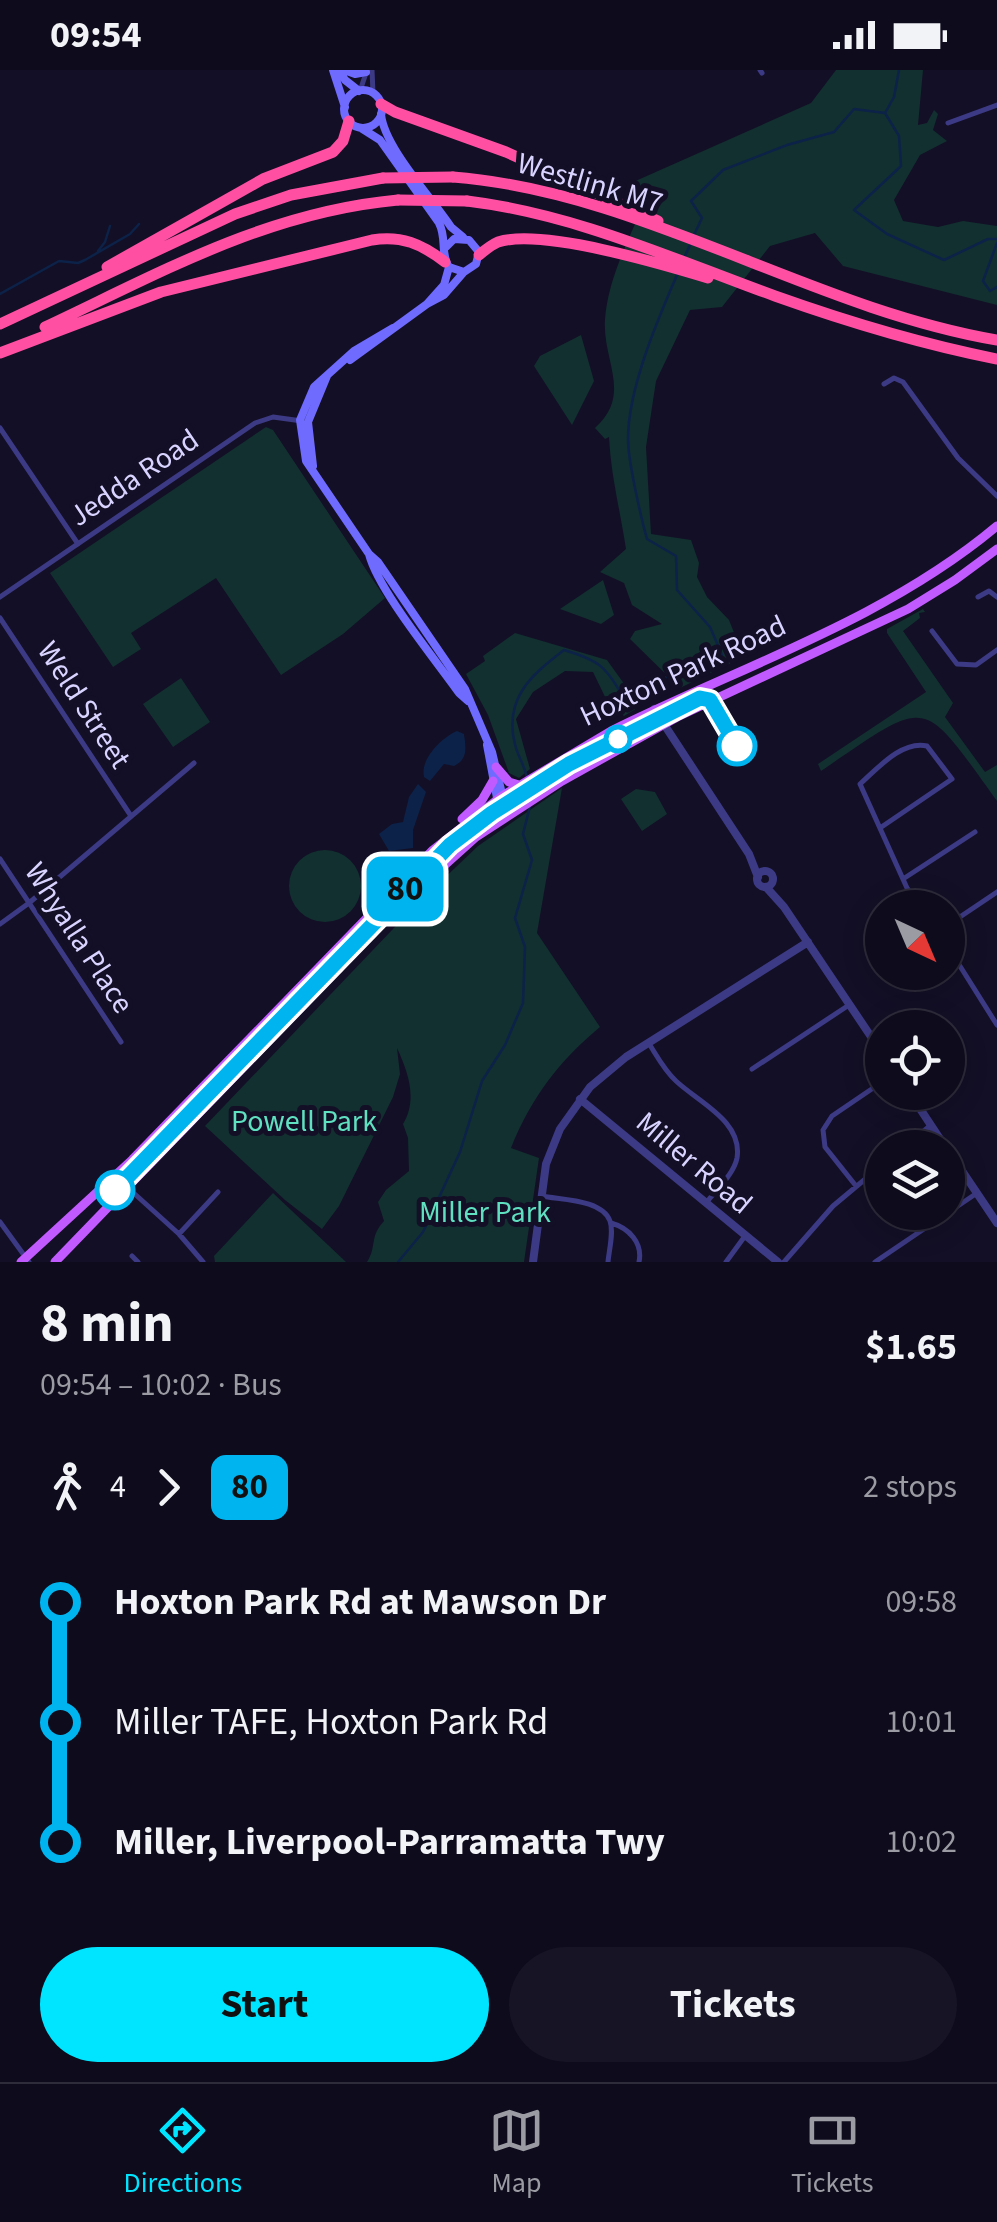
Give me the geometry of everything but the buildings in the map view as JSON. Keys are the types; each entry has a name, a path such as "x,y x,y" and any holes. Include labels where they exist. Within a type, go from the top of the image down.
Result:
{"highway":[{"path":"379,104 506,152 611,205"},
{"path":"0,322 252,185 333,152 355,124"},
{"name":"Westlink M7","path":"0,322 236,214 292,195 383,178 452,177 539,189 611,205 783,276 890,314 997,340"},
{"name":"Westlink M7","path":"0,350 259,229 312,213 398,200 467,200 534,211 601,231 775,296 918,342 997,359"},
{"path":"0,350 162,292 264,264 393,238 418,244 447,265"},
{"path":"479,256 504,241 595,248 775,296"}],"main road":[{"path":"338,70 355,74 368,70"},
{"path":"338,70 345,80 379,104 384,129 395,146 451,227 475,244 479,256 474,267 464,272 444,295 378,334 326,376 304,421 314,470 465,689 496,767 504,818"},
{"path":"338,70 345,107 355,124 376,136 439,223 446,247 444,285 426,304"},
{"path":"345,107 349,97 360,91"},
{"path":"355,124 372,126 379,104"},
{"path":"446,247 454,239 466,238"},
{"path":"447,265 464,272"},
{"name":"Hoxton Park Road","path":"25,1261 132,1160 433,850 517,785 572,751 654,709 893,599 997,526"},
{"name":"Hoxton Park Road","path":"56,1262 397,908 432,874 504,818 663,725 908,609 997,549"},
{"path":"487,745 500,798"},
{"path":"496,767 517,785"},
{"path":"433,850 482,800 493,782"}],"street":[{"path":"360,91 368,70"},
{"path":"368,70 379,104"},
{"path":"948,123 997,106"},
{"path":"884,384 894,378 903,382 958,458 997,496"},
{"name":"Jedda Road","path":"0,597 254,422 273,417 304,421"},
{"path":"0,428 78,544"},
{"path":"978,597 989,591 997,597"},
{"name":"Weld Street","path":"0,618 131,816"},
{"path":"932,631 957,664 976,665 997,650"},
{"path":"654,709 762,874 759,885 769,885 865,1027"},
{"path":"880,828 952,779 927,746 908,747 860,784 903,879 909,890"},
{"path":"0,924 194,763"},
{"path":"903,879 975,832"},
{"name":"Whyalla Place","path":"0,859 122,1042"},
{"path":"965,914 997,892"},
{"path":"533,1262 539,1196 555,1140 580,1099 608,1070 648,1042 808,942"},
{"path":"965,975 997,1025"},
{"path":"752,1069 850,1004"},
{"path":"648,1042 676,1081 734,1134 738,1148 735,1165 706,1203"},
{"path":"856,1186 825,1146 823,1130 832,1116 865,1094"},
{"name":"Miller Road","path":"580,1099 781,1262"},
{"path":"921,1110 934,1130"},
{"path":"925,1130 931,1125"},
{"path":"965,1175 997,1222"},
{"path":"781,1262 820,1219 865,1179"},
{"path":"128,1187 203,1262"},
{"path":"178,1234 218,1192"},
{"path":"875,1262 977,1193"},
{"path":"539,1196 594,1206 637,1241 639,1262"},
{"path":"0,1222 25,1261"},
{"path":"608,1262 611,1223"},
{"path":"726,1262 746,1236"},
{"path":"132,1256 138,1262"}],"green space":[{"path":"836,70 923,70 918,125 927,123 934,110 938,114 933,130 947,141 920,155 894,200 903,221 938,227 963,221 997,226 997,305 843,266 815,233 770,246 722,307 690,310 656,381 646,447 651,534 691,540 699,563 697,577 707,597 729,620 737,660 680,688 630,639 635,631 662,624 632,605 624,583 600,572 626,549 609,437 605,439 595,428 612,403 614,390 605,334 607,304 619,262 642,208 631,183 811,103"},
{"path":"581,335 594,381 572,425 534,366 540,356"},
{"path":"266,427 273,430 385,598 343,634 281,675 216,578 131,633 141,649 113,667 50,573"},
{"path":"603,580 614,615 601,624 560,609"},
{"path":"923,609 920,618 903,631 953,703 945,717 985,772 997,765 997,801 952,741 936,725 921,718 884,729 821,771 818,764 926,692 887,633 887,629"},
{"path":"515,633 607,660 635,699 662,693 624,716 607,701 593,672 565,671 533,692 516,719 530,769 519,778 509,773 488,715 466,674"},
{"path":"181,678 210,722 173,747 143,704"},
{"path":"562,788 537,933 600,1027 548,1081 511,1148 539,1158 524,1262 367,1262 376,1232 384,1221 378,1202 409,1171 408,1138 403,1124 410,1105 410,1086 397,1048 400,1074 393,1097 339,1206 322,1229 205,1126 413,908 478,846"},
{"path":"636,789 655,792 667,814 642,831 621,799"},
{"path":"325,850 351,860 361,886 351,912 325,922 299,912 289,886 299,860"},
{"path":"273,1193 346,1262 215,1262 214,1256"}],"water":[{"path":"457,731 464,734 464,756 454,766 444,764 430,781 424,777 428,756"},
{"path":"418,784 426,792 413,830 413,848 389,851 379,834 392,824 403,822 409,797"}],"waterway":[{"path":"694,235 702,218 691,201 723,170 834,132 854,109 885,113 894,97 899,70"},
{"path":"885,113 899,136 901,166 854,210 887,234 944,260 988,239 997,239"},
{"path":"0,294 59,261 85,260 130,234 139,224"},
{"path":"98,251 110,226"},
{"path":"684,258 691,243"},
{"path":"997,243 983,281 990,291 997,287"},
{"path":"527,778 513,731 516,703 530,680 564,650 600,666 623,697 640,692 684,667 722,655 710,627 677,590 676,556 647,539 629,449 629,419 638,377 677,275"},
{"path":"398,1262 423,1232 460,1152 482,1081 505,1045 523,1003 525,947 515,918 532,860 523,834 530,806"}],"bus line":[{"name":"80","path":"115,1190 420,874 489,815 569,764 700,698 710,700 737,746"}],"park label":[{"name":"Powell Park","path":"304,1121"},
{"name":"Miller Park","path":"485,1212"}]}
